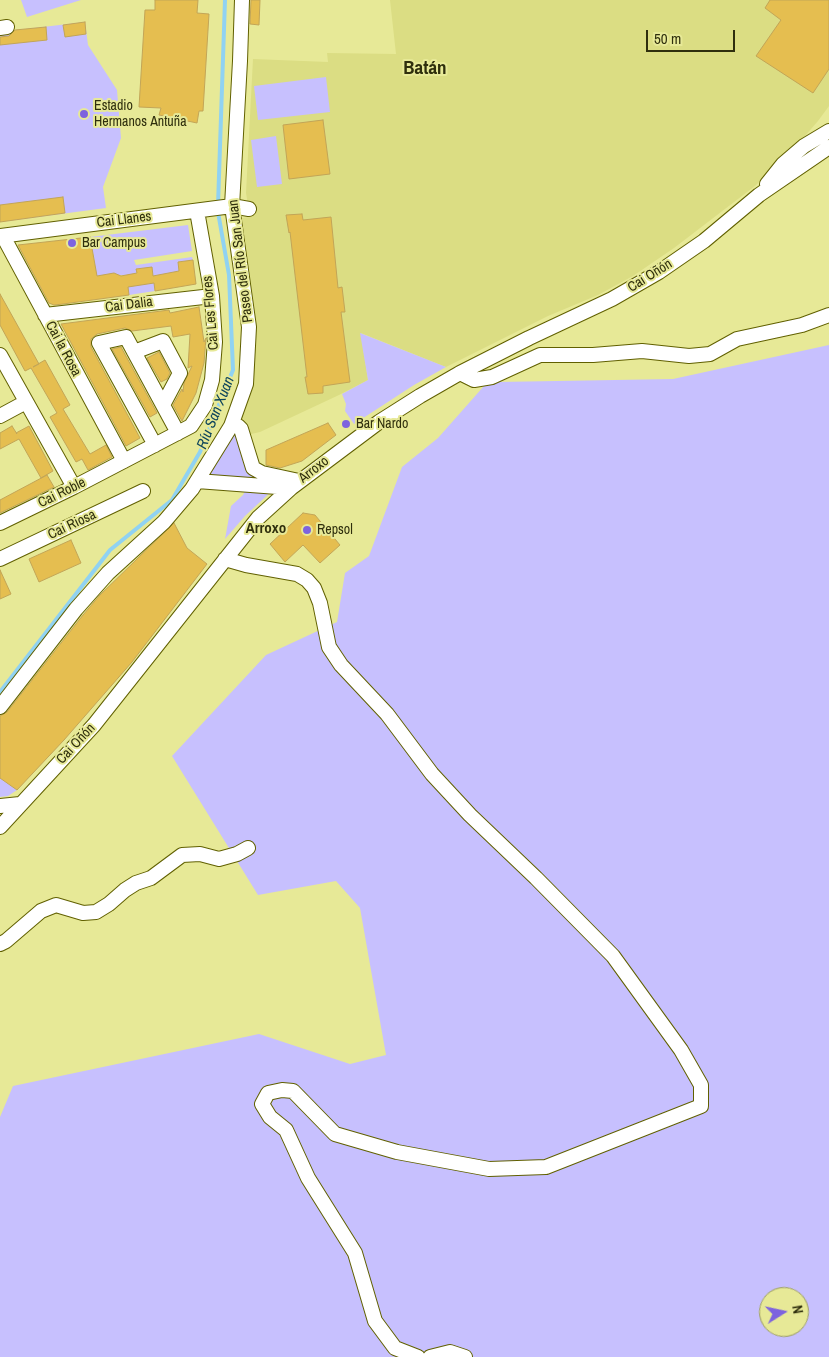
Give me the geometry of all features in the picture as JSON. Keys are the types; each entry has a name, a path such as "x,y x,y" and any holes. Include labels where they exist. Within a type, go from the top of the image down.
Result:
{"street":[{"name":"Paseo del Río San Juan","path":"0,707 82,602 108,573 164,522 197,481 231,426 246,384 249,327 232,206 242,0"},
{"path":"759,195 783,164 804,146 829,131"},
{"path":"804,146 815,147 829,138"},
{"path":"759,195 829,147"},
{"path":"790,174 800,171 829,153"},
{"name":"Cai Oñón","path":"529,338 612,299 659,272 704,241 759,195"},
{"name":"Cai Llanes","path":"1,236 232,206 249,209"},
{"name":"Cai Les Flores","path":"124,461 191,426 205,405 212,380 215,342 212,296 197,211"},
{"name":"Cai la Rosa","path":"1,236 124,461"},
{"name":"Cai Dalia","path":"45,316 212,296"},
{"path":"460,373 474,380 492,377 540,355 592,355 642,351 689,356 710,354 738,339 802,326 829,315"},
{"path":"153,446 99,343 126,338 178,433"},
{"name":"Arroxo","path":"148,659 258,518 295,484 378,422 460,373 529,338"},
{"path":"134,352 163,342 180,374 163,405"},
{"path":"0,355 74,488"},
{"path":"0,416 26,402"},
{"path":"231,426 241,428 253,468 295,484"},
{"name":"Cai Roble","path":"0,523 74,488 124,461"},
{"path":"197,481 295,484"},
{"name":"Cai Riosa","path":"0,558 143,491"},
{"path":"225,559 297,574 307,580 314,588 320,603 330,647 341,665 387,714 432,774 470,815 613,956 681,1050 701,1085 701,1106 546,1167 489,1169 397,1152 335,1134 293,1091 282,1090 268,1093 262,1104 270,1117 286,1130 308,1178 355,1253 375,1321 395,1348 418,1357"},
{"name":"Cai Oñón","path":"0,827 94,725 148,659"},
{"path":"0,806 20,804"},
{"path":"0,944 41,911 56,905 83,913 96,912 125,890 136,883 151,878 182,855 200,854 219,859 237,854 248,848"},
{"path":"430,1357 450,1352 465,1357"}],"shaded area":[{"path":"21,0 81,0 27,17"},
{"path":"390,0 829,0 829,106 798,144 755,186 674,248 633,276 598,295 548,316 446,367 361,333 368,380 260,432 247,435 239,419 247,402 253,381 255,326 247,277 241,218 250,217 246,193 253,59 328,62 327,53 396,54"},
{"name":"Estadio Hermanos Antuña","path":"85,22 88,45 117,90 121,138 103,187 106,208 0,222 0,32"},
{"path":"326,77 330,112 258,120 254,86"},
{"path":"276,136 282,184 257,187 251,140"},
{"path":"188,225 192,251 134,260 136,265 192,257 193,260 178,262 179,271 154,288 155,291 129,295 126,275 89,280 95,264 90,237","holes":["152,268 154,282 138,285 136,269"]},
{"path":"360,333 446,367 414,385 354,424 345,411 346,404 342,394 368,380"},
{"path":"829,345 829,1357 0,1357 0,1117 13,1086 259,1034 350,1064 386,1055 360,908 336,881 258,895 172,756 266,655 337,622 345,573 369,556 402,467 438,438 484,386 498,382 673,379"},
{"path":"234,429 256,479 206,476"},
{"path":"247,487 274,489 245,516 225,539 231,506 243,495"},
{"path":"0,778 17,790 8,796 0,797"}],"building":[{"path":"155,0 198,0 197,13 209,14 203,111 199,111 197,123 159,115 161,108 139,107 145,10 155,10"},
{"path":"251,0 260,0 259,25 250,24"},
{"path":"770,0 829,0 829,69 813,93 756,56 781,20 765,8"},
{"path":"85,22 86,34 65,37 63,25"},
{"path":"46,27 47,40 0,45 0,37 9,36 15,30"},
{"path":"323,120 330,174 289,179 283,125"},
{"path":"63,197 65,213 0,222 0,205"},
{"path":"302,214 303,220 331,217 338,288 342,287 345,312 341,312 350,382 323,386 323,393 308,394 290,232 286,215"},
{"path":"90,237 97,276 114,273 121,276 137,273 136,269 152,267 153,276 179,271 178,262 193,260 196,284 155,291 154,283 128,287 129,295 54,305 49,303 18,245"},
{"path":"0,294 39,364 45,360 70,405 63,409 90,454 106,445 112,457 88,470 82,459 76,462 50,417 57,413 31,368 25,371 0,325"},
{"path":"199,307 204,342 206,338 204,363 196,393 182,421 173,405 182,389 183,392 184,383 192,366 188,368 190,334 173,337 171,326 132,331 125,328 97,334 91,339 91,347 140,438 126,446 61,324 169,310 170,313"},
{"path":"121,347 157,413 150,417 112,349"},
{"path":"159,352 170,373 167,379 161,382 147,358"},
{"path":"328,423 336,435 302,461 280,468 266,465 266,450"},
{"path":"12,426 16,433 29,426 53,471 41,478 19,439 0,449 0,433"},
{"path":"47,475 54,487 0,513 0,500"},
{"name":"Repsol","path":"303,513 315,515 340,545 320,563 303,545 285,562 270,544"},
{"path":"174,523 187,548 207,564 132,662 64,740 17,790 0,778 0,716 7,712 100,595"},
{"path":"71,540 81,563 39,582 29,559"},
{"path":"0,570 11,594 0,599"}],"waterway":[{"name":"Ríu San Xuan","path":"218,205 225,0"},
{"name":"Ríu San Xuan","path":"0,692 110,550 172,500 200,452 233,370 229,275 218,212"}],"place":[{"name":"Estadio Hermanos Antuña","path":"84,114"},
{"name":"Bar Campus","path":"72,243"},
{"name":"Bar Nardo","path":"346,424"},
{"name":"Repsol","path":"307,530"}],"district":[{"name":"Batán","path":"425,69"},
{"name":"Arroxo","path":"266,529"}]}
